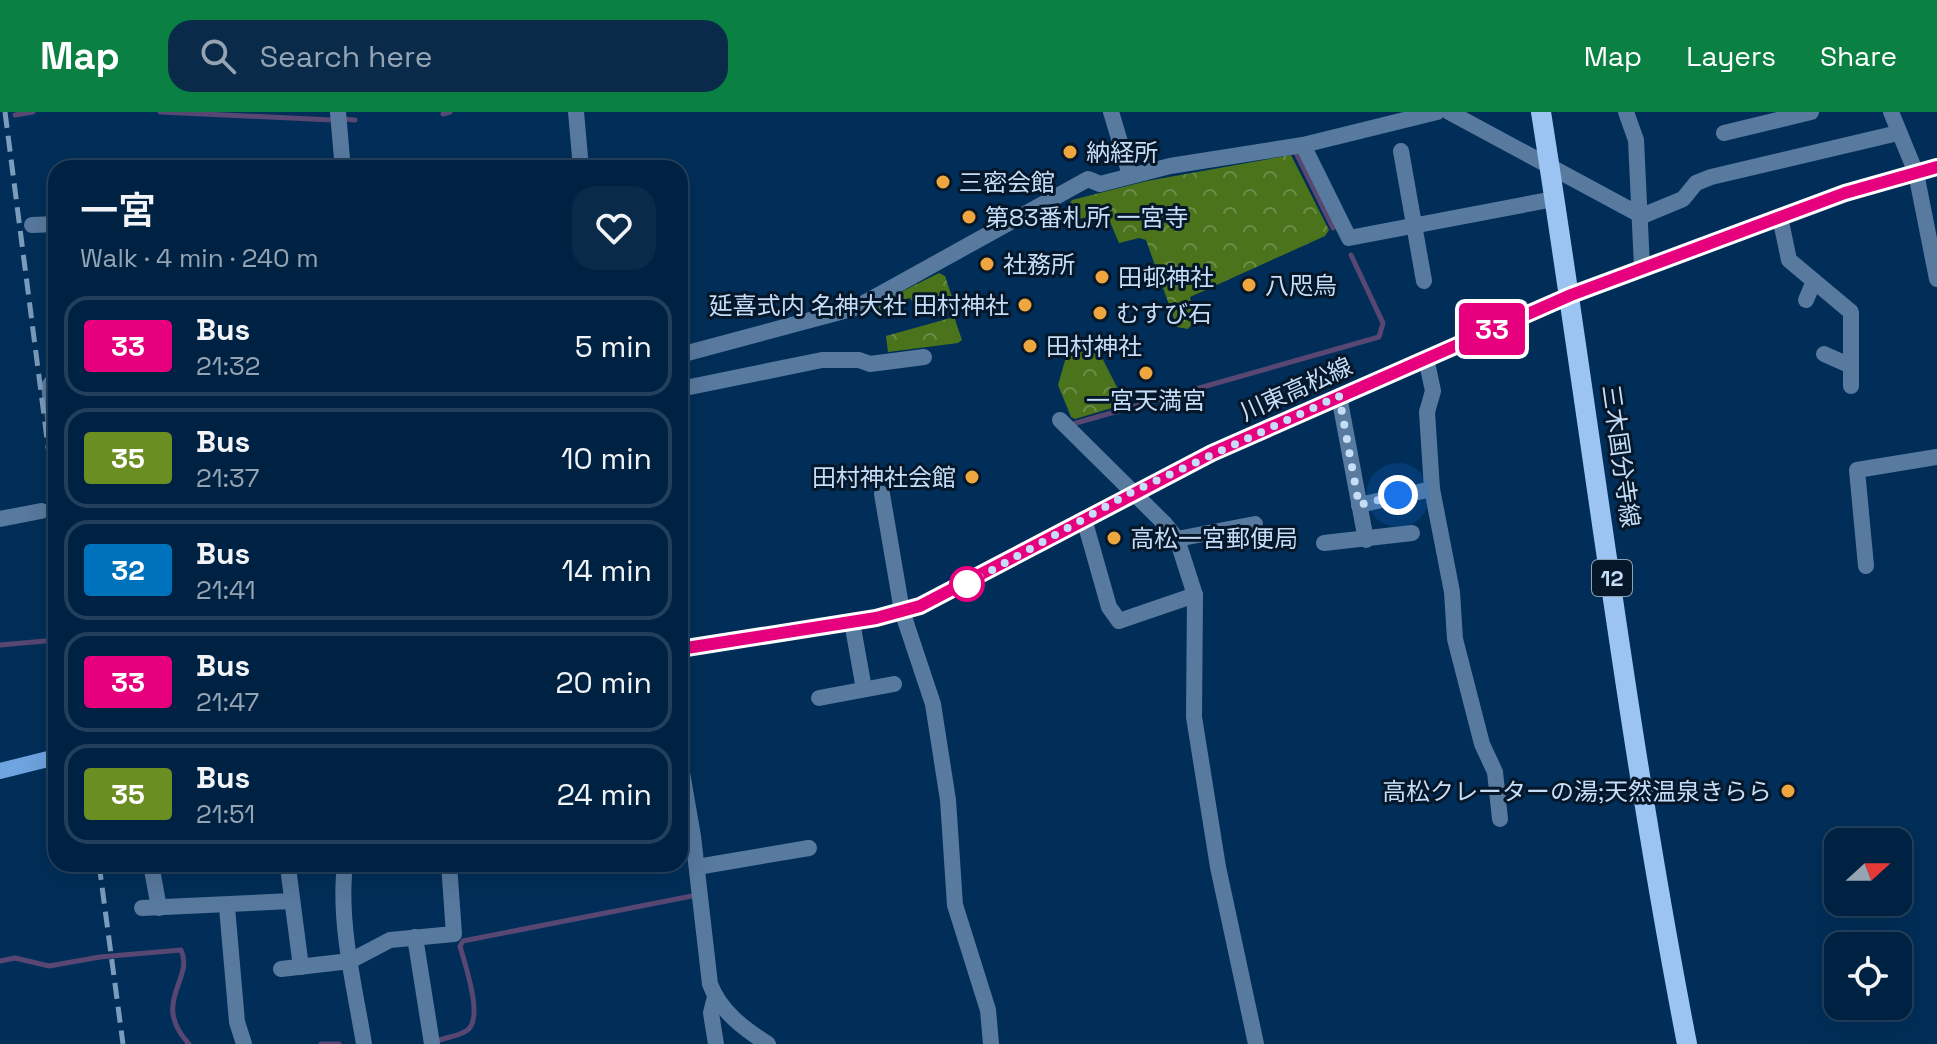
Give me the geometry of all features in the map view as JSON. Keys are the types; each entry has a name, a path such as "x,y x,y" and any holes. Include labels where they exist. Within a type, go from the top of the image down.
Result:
{"main road":[{"name":"三木国分寺線","path":"1541,112 1571,295 1627,685 1687,1044"},
{"name":"川東高松線","path":"688,648 852,622 902,611 945,596 1132,492 1339,396 1571,295 1845,193 1937,167"},
{"path":"0,771 48,759"}],"street":[{"path":"342,160 338,112 351,112"},
{"path":"576,112 580,160"},
{"path":"1111,112 1130,175"},
{"path":"688,353 855,308 1088,179 1100,184 1130,175 1303,145 1437,112"},
{"path":"1449,112 1642,216"},
{"path":"1626,112 1636,140 1642,216 1639,256 1642,267"},
{"path":"1724,133 1811,112"},
{"path":"1891,112 1916,173 1937,279"},
{"path":"1642,216 1683,199 1696,183 1711,177 1898,133"},
{"path":"1303,145 1349,238 1554,199"},
{"path":"1401,151 1424,281"},
{"path":"1780,217 1789,260 1851,312 1851,386"},
{"path":"32,225 48,224"},
{"path":"1806,300 1814,281"},
{"path":"1824,354 1851,366"},
{"path":"688,387 822,360 859,360 870,364 924,357"},
{"path":"1426,358 1433,391 1427,412 1432,489 1452,592 1455,639 1482,744 1495,772 1500,819"},
{"path":"1339,396 1366,540"},
{"path":"1060,420 1177,539 1195,595 1194,717 1218,867 1227,896 1256,1044"},
{"path":"1866,566 1857,470 1937,457"},
{"path":"1359,505 1432,489"},
{"path":"882,494 902,611 933,704 948,800 955,905 988,1010 991,1044"},
{"path":"0,519 41,511"},
{"path":"1084,519 1109,607 1119,621 1195,595"},
{"path":"1177,539 1255,524"},
{"path":"1324,543 1412,533"},
{"path":"852,622 864,689"},
{"path":"819,698 894,684"},
{"path":"688,811 710,984 715,997 746,1030 768,1044"},
{"path":"697,867 809,848"},
{"path":"151,872 150,908 227,907 292,901"},
{"path":"281,969 350,961 390,940 454,934 450,872"},
{"path":"289,875 301,967"},
{"path":"344,875 350,961 364,1044"},
{"path":"227,907 237,1022 244,1044"},
{"path":"415,937 432,1042"},
{"path":"715,997 711,1013 716,1044"}],"green space":[{"path":"1291,155 1329,230 1325,236 1190,297 1194,322 1188,329 1177,327 1146,240 1139,238 1119,243 1108,217 1103,214 1078,219 1073,217 1069,204 1072,200 1147,181"},
{"path":"939,273 945,276 952,297 950,302 918,310 910,298 897,301 897,315 889,318 878,312 879,303"},
{"path":"954,317 962,340 958,343 888,352 886,336"},
{"path":"1089,342 1095,344 1124,401 1122,405 1075,419 1071,417 1058,385 1068,350"}],"waterway":[{"path":"15,115 33,112"},
{"path":"160,112 332,120"},
{"path":"443,114 450,112"},
{"path":"344,119 355,120"},
{"path":"1295,151 1333,228"},
{"path":"1076,423 1379,337 1383,323 1351,255"},
{"path":"0,645 48,641"},
{"path":"435,1042 466,1031 474,1016 460,946 463,941 692,896"},
{"path":"0,961 15,958 49,966 100,957 181,950 183,971 173,1003 173,1016 189,1044"},
{"path":"321,1044 339,1044"}],"railway":[{"path":"5,112 48,447"},
{"path":"100,872 123,1044"}],"bus line":[{"name":"33","path":"688,648 876,618 920,606 945,596 1132,492 1212,453 1571,295 1845,193 1937,167"}],"place":[{"name":"納経所","path":"1070,152"},
{"name":"三密会館","path":"943,182"},
{"name":"第83番札所 一宮寺","path":"969,217"},
{"name":"社務所","path":"987,264"},
{"name":"田邨神社","path":"1102,277"},
{"name":"八咫烏","path":"1249,285"},
{"name":"延喜式内 名神大社 田村神社","path":"1025,305"},
{"name":"むすび石","path":"1100,313"},
{"name":"田村神社","path":"1030,346"},
{"name":"一宮天満宮","path":"1146,373"},
{"name":"田村神社会館","path":"972,477"},
{"name":"高松一宮郵便局","path":"1114,538"},
{"name":"高松クレーターの湯;天然温泉きらら","path":"1788,791"}],"route":[{"path":"967,584 1132,492 1339,396 1359,505 1398,495"}]}
